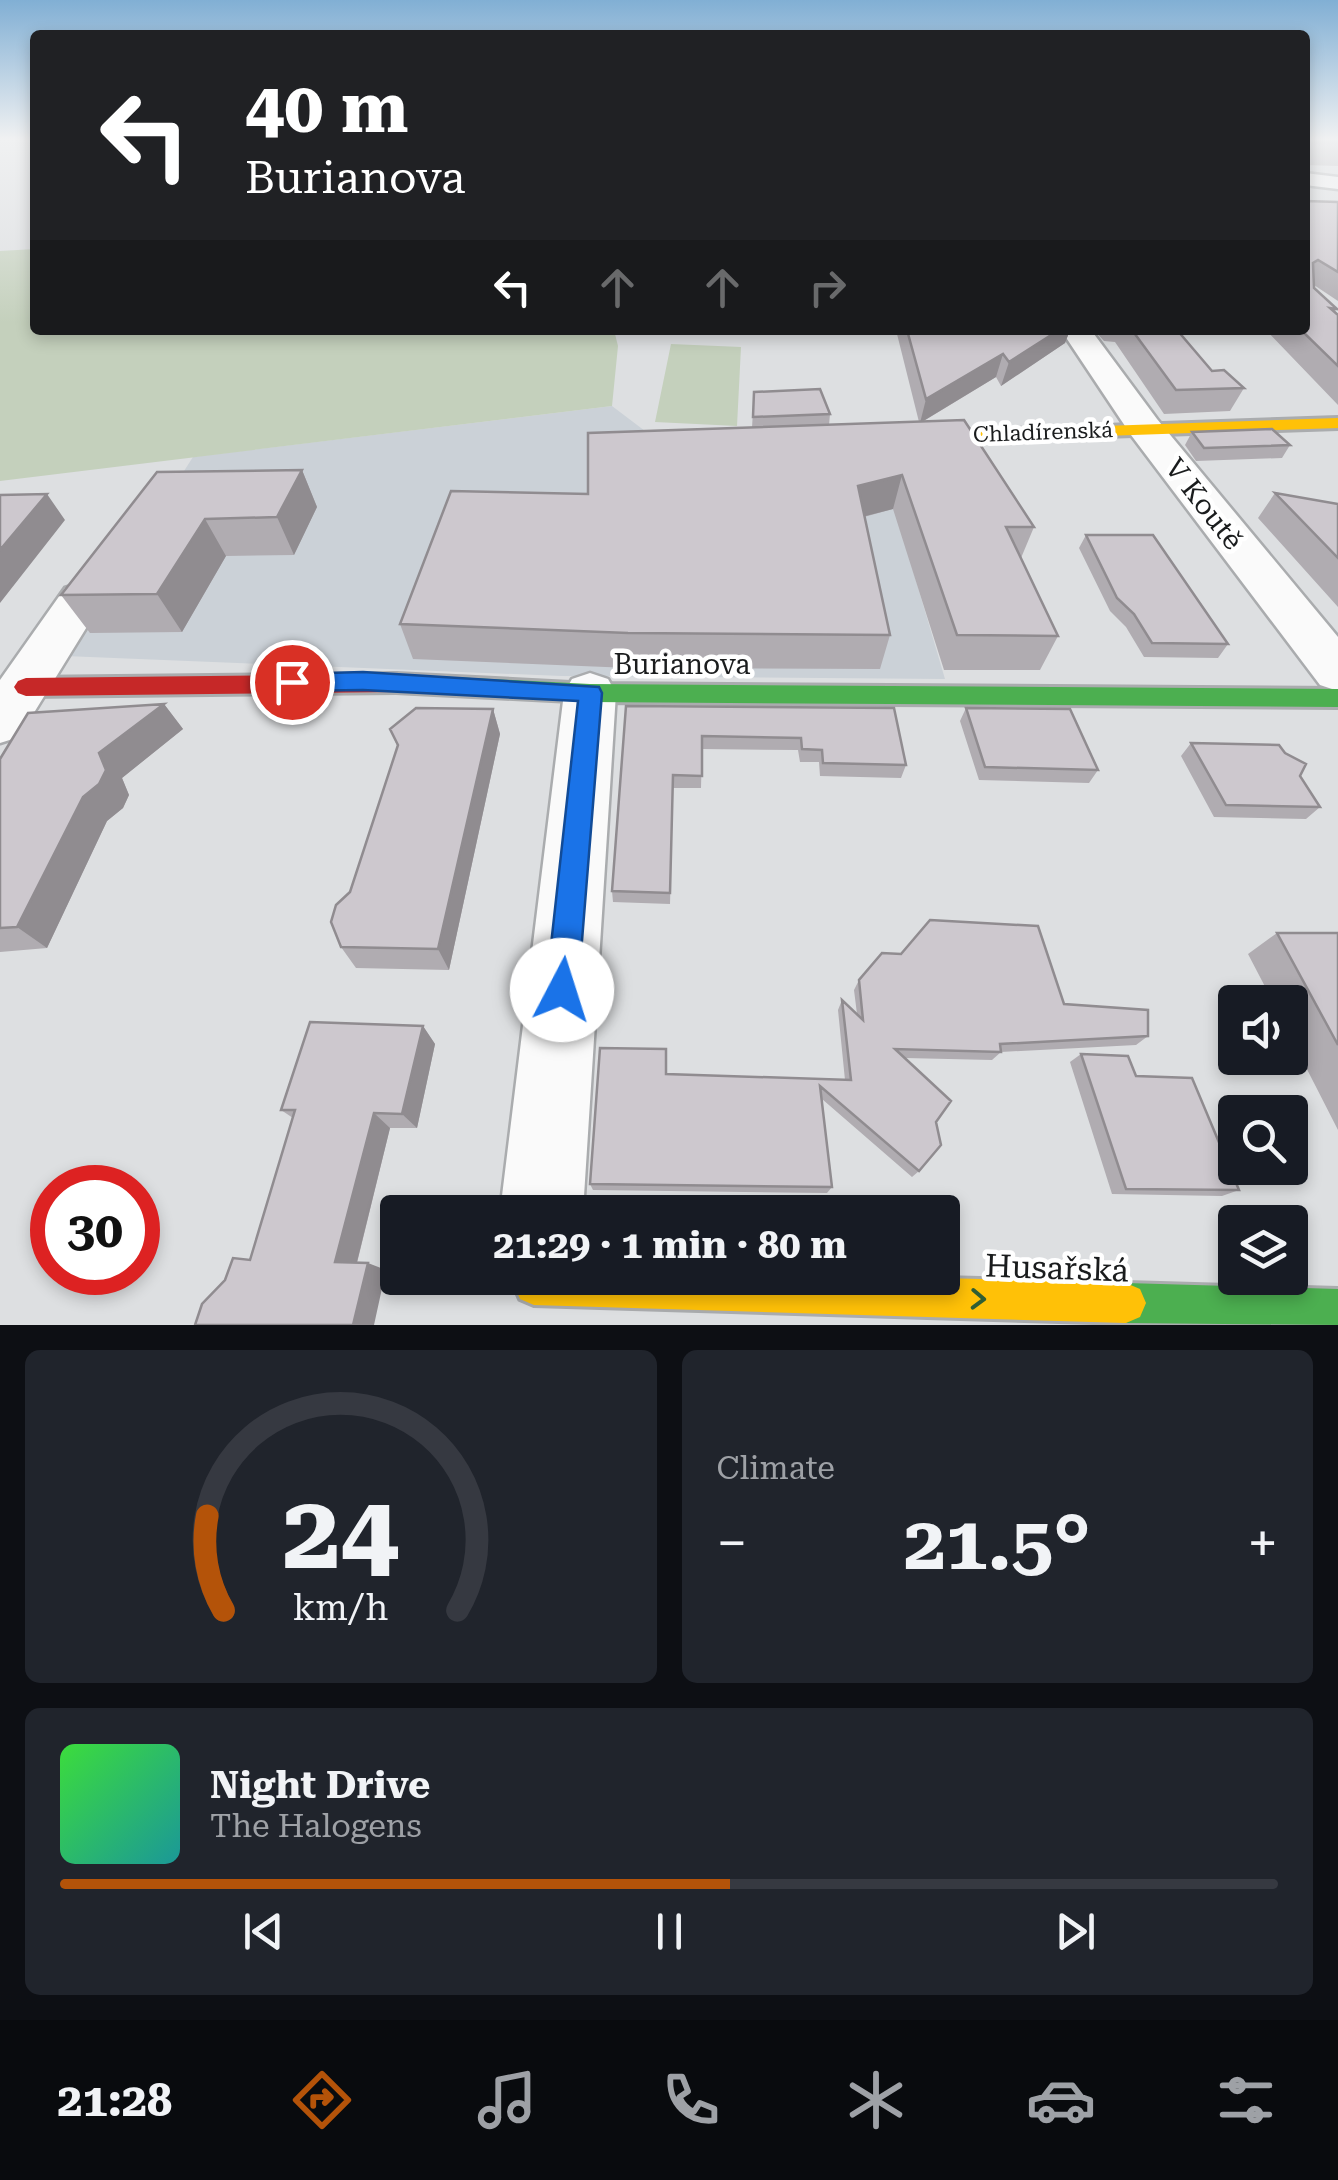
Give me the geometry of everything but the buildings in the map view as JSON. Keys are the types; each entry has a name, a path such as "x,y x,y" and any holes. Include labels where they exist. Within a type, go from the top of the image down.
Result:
{"street":[{"name":"V Koutě","path":"1080,335 1144,427 1338,672"},
{"name":"Chladírenská","path":"886,438 1338,423"},
{"path":"13,705 82,599"},
{"name":"Burianova","path":"13,705 363,681 590,693 1338,698"},
{"path":"542,1195 590,693"},
{"name":"Husařská","path":"960,1293 1338,1309"}],"shaded area":[{"path":"612,406 645,431 603,465 879,455 945,679 562,676 65,656 193,457"}],"green space":[{"path":"30,249 30,335 615,335 618,346 612,406 0,481 0,251"},
{"path":"671,344 741,347 737,426 655,422"}],"traffic: fast":[{"path":"396,683 590,693 1338,698"},
{"path":"1126,1303 1338,1309"}],"traffic: slow":[{"path":"901,438 1338,423"},
{"path":"863,1295 1126,1303"}],"traffic: jam":[{"path":"26,687 396,683"}],"route":[{"path":"292,682 363,681 590,693 562,990"}]}
